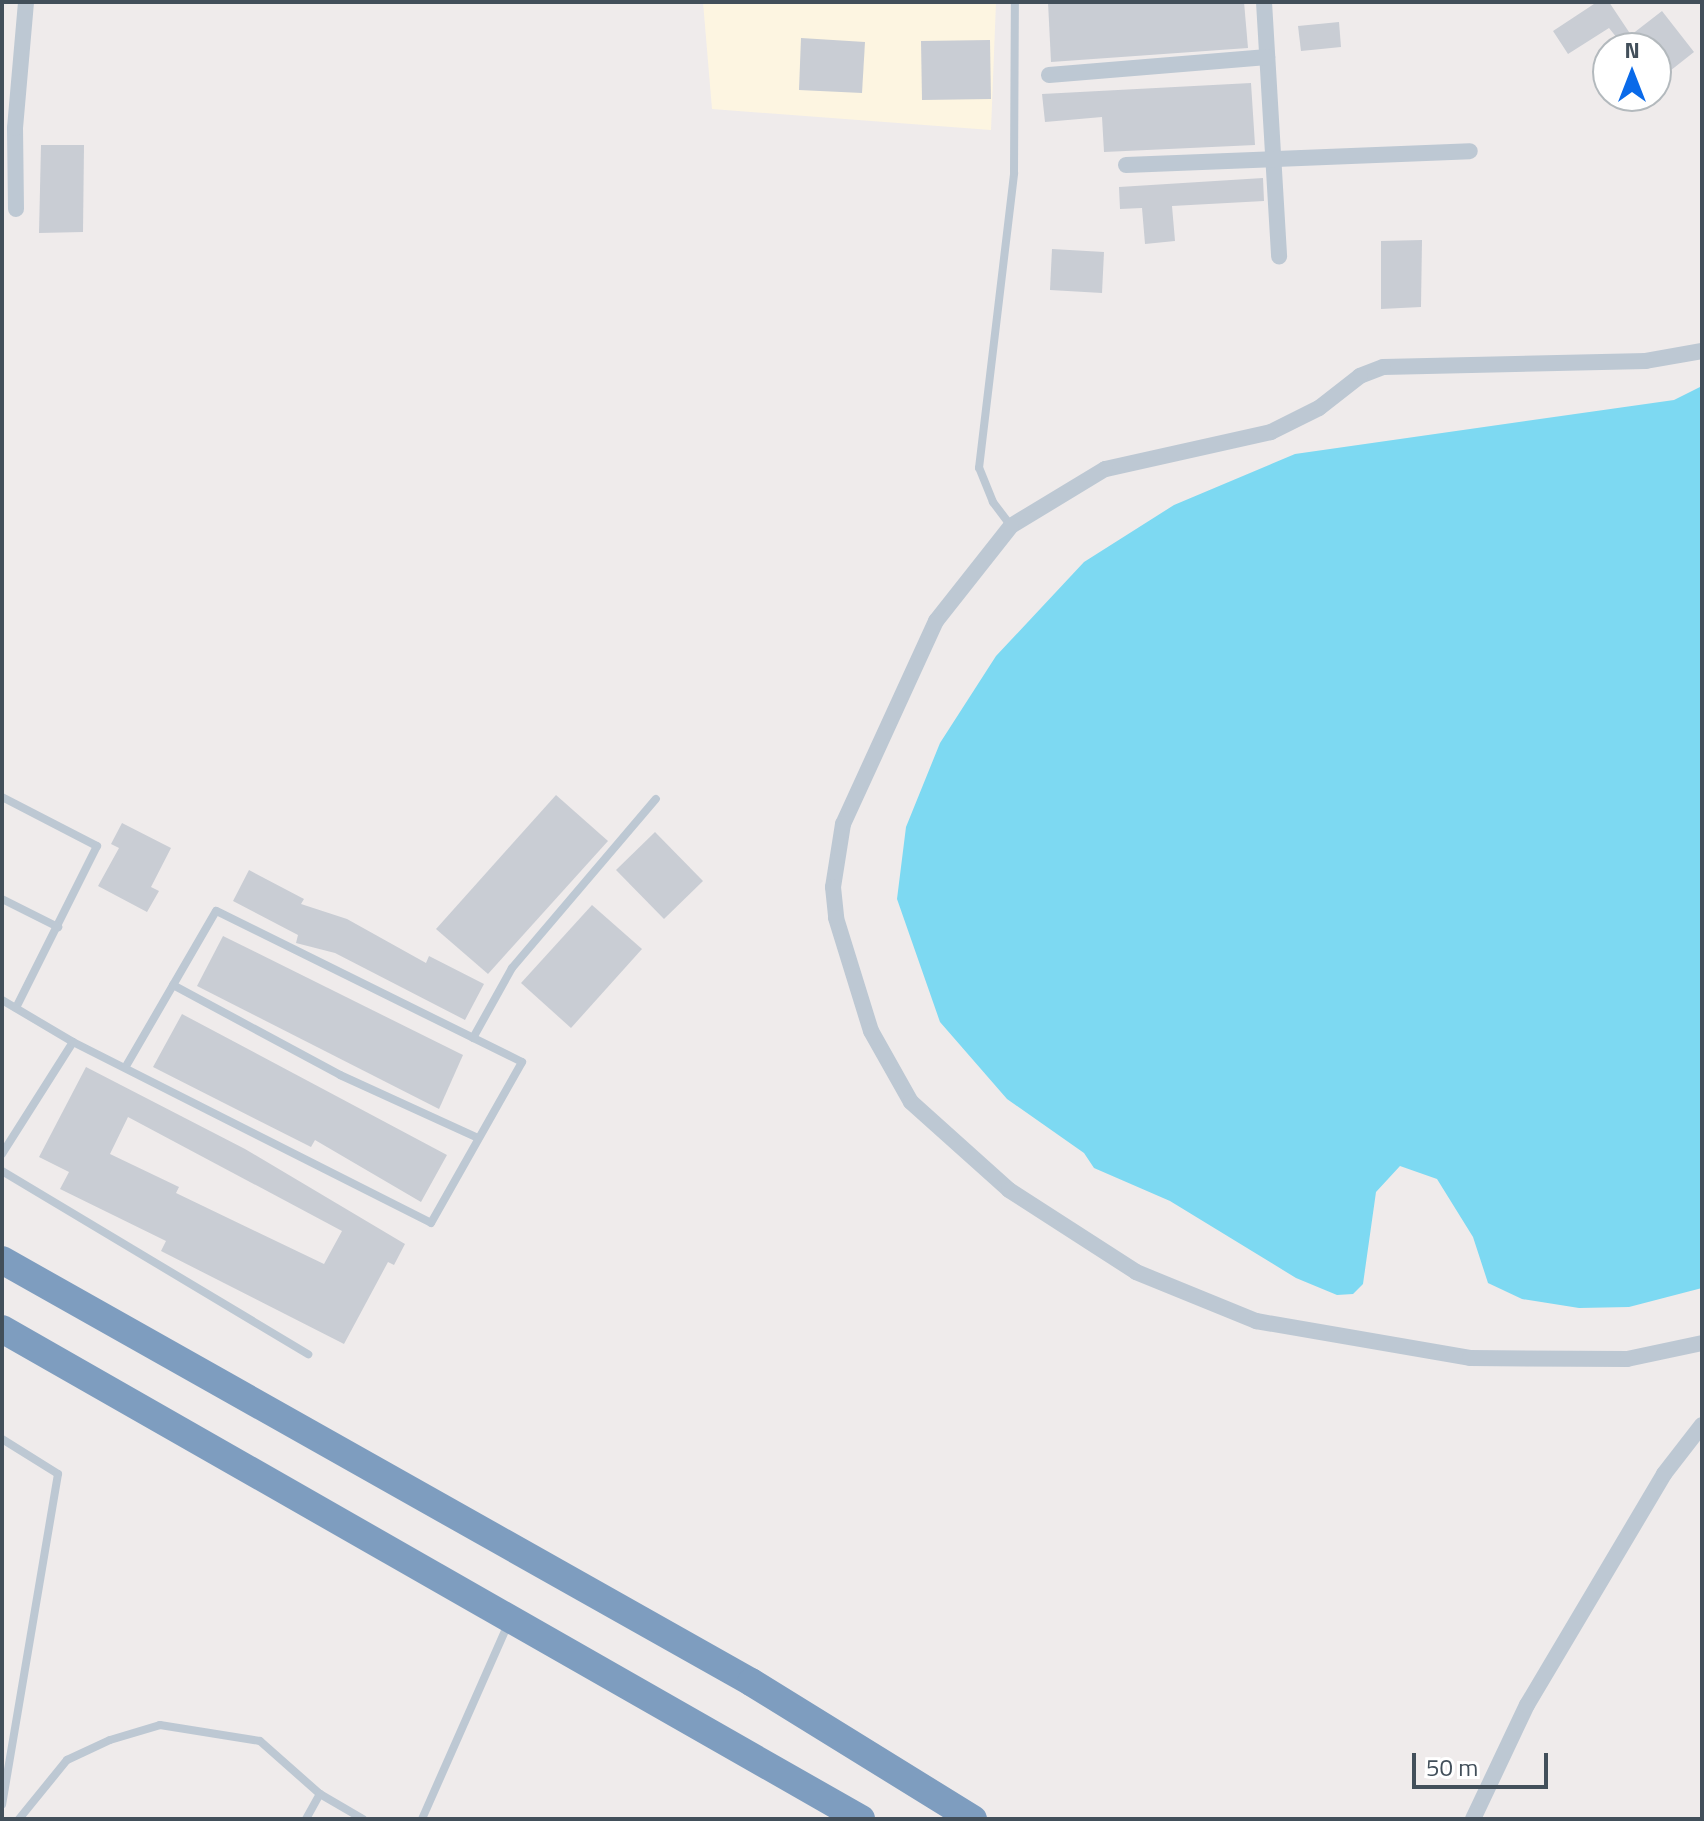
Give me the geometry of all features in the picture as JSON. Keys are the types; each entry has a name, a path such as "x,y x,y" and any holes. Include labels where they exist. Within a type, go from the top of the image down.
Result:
{"highway":[{"path":"2,1260 751,1682 973,1819"},
{"path":"2,1329 512,1617 855,1817"}],"street":[{"path":"16,209 8,128 26,2"},
{"path":"1264,2 1279,257"},
{"path":"1049,75 1267,57"},
{"path":"1126,165 1470,151"},
{"path":"1702,351 1646,361 1383,367 1360,376 1319,408 1271,432 1105,469 1011,526 936,621 843,824 833,887 836,918 871,1031 911,1102 1009,1190 1136,1272 1256,1321 1470,1358 1520,1361 1627,1359 1702,1343"},
{"path":"1473,1819 1527,1705 1664,1474 1702,1425"}],"lane":[{"path":"1011,526 993,502 979,468 1014,173 1015,2"},
{"path":"2,797 97,846 16,1008"},
{"path":"473,1038 512,968 656,799"},
{"path":"2,899 58,927"},
{"path":"2,1000 73,1042 431,1223 522,1062 216,911 125,1068"},
{"path":"173,985 340,1075 478,1138"},
{"path":"2,1154 73,1042"},
{"path":"2,1171 308,1354"},
{"path":"2,1439 58,1474 2,1804"},
{"path":"422,1819 512,1617"},
{"path":"19,1819 67,1760 110,1740 160,1725 260,1741 320,1794 363,1819"},
{"path":"306,1819 320,1794"}],"shaded area":[{"path":"703,2 996,2 991,130 712,109"}],"water":[{"path":"1702,386 1702,1288 1629,1307 1579,1308 1522,1299 1488,1283 1473,1237 1437,1179 1400,1166 1376,1192 1363,1284 1353,1294 1337,1295 1296,1278 1170,1201 1094,1168 1084,1153 1007,1099 940,1022 897,899 906,827 940,743 996,656 1084,562 1174,505 1295,454 1674,400"}],"building":[{"path":"1048,2 1244,2 1248,48 1051,62"},
{"path":"1597,2 1609,2 1629,32 1612,32 1609,28 1603,32 1592,32 1592,39 1568,54 1553,31"},
{"path":"1662,11 1694,52 1672,69 1672,32 1635,32"},
{"path":"1339,22 1341,47 1301,51 1298,26"},
{"path":"801,38 865,42 862,93 799,90"},
{"path":"990,40 991,99 922,100 921,41"},
{"path":"1251,83 1255,145 1104,152 1102,117 1045,122 1042,94"},
{"path":"41,145 84,145 83,232 39,233"},
{"path":"1263,178 1264,201 1172,206 1175,241 1145,244 1142,208 1120,209 1119,187"},
{"path":"1422,240 1421,307 1381,309 1381,241"},
{"path":"1052,249 1104,252 1102,293 1050,290"},
{"path":"556,795 608,841 488,974 436,929"},
{"path":"122,823 171,848 151,887 159,891 147,912 98,886 119,848 111,844"},
{"path":"655,832 703,881 664,919 616,870"},
{"path":"249,870 304,899 301,904 347,919 426,963 429,956 484,984 465,1020 335,953 296,943 298,935 233,901"},
{"path":"592,905 642,949 571,1028 521,983"},
{"path":"223,936 463,1055 439,1109 197,986"},
{"path":"182,1014 447,1155 421,1202 315,1140 311,1147 153,1067"},
{"path":"86,1067 245,1149 405,1244 394,1265 388,1262 344,1344 161,1251 166,1241 60,1189 69,1172 39,1157","holes":["128,1117 342,1231 324,1264 176,1193 179,1187 110,1154"]}]}
